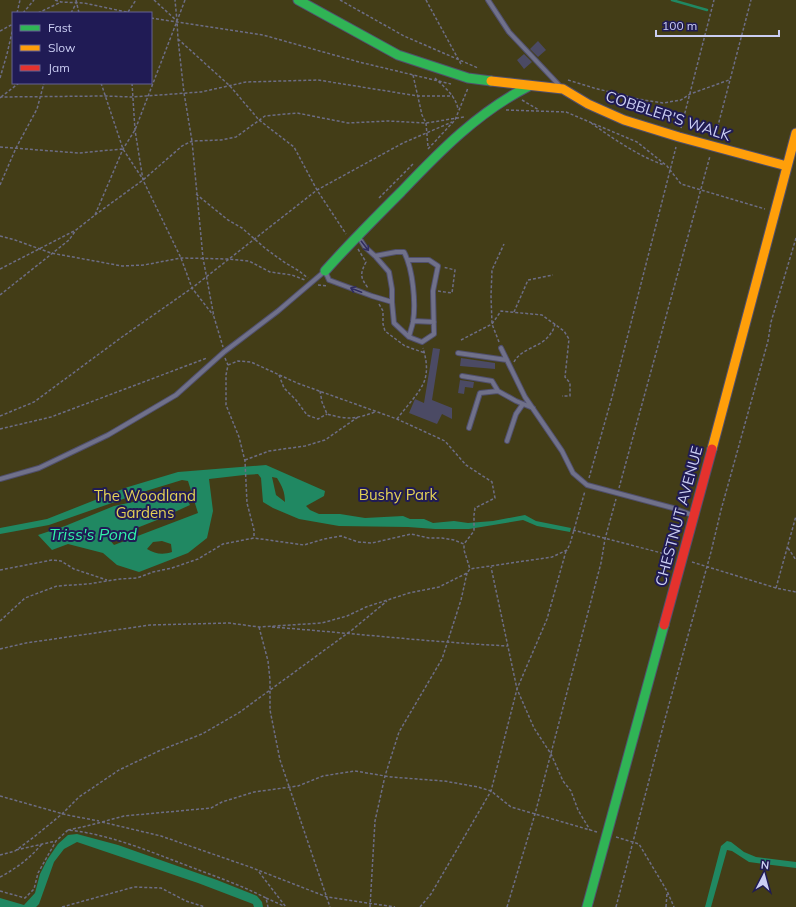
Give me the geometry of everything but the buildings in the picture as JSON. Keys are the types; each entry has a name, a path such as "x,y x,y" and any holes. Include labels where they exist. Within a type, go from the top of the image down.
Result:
{"street":[{"name":"COBBLER'S WALK","path":"298,0 398,55 470,79 563,89 588,104 624,120 679,137 787,166"},
{"path":"325,271 352,236 444,148 476,120 513,94 529,86"},
{"name":"CHESTNUT AVENUE","path":"587,907 796,133"}],"lane":[{"path":"488,0 509,32 563,89"},
{"path":"352,236 375,256 389,272 392,289 394,323 409,337 422,342 434,334 433,291 438,266 429,260 408,260"},
{"path":"375,256 404,252 408,260 413,295 413,321 409,337"},
{"path":"0,479 39,468 108,435 176,395 224,352 278,311 325,271 329,280 392,302"},
{"path":"413,321 434,322"},
{"path":"501,348 525,397 562,451 573,473 586,485 694,515"},
{"path":"458,353 507,360"},
{"path":"462,376 492,381 498,391 533,408"},
{"path":"469,428 480,393 498,391"},
{"path":"506,441 516,414 523,404"}],"path":[{"path":"16,12 20,0"},
{"path":"24,12 34,0"},
{"path":"55,0 61,2 84,3 124,12"},
{"path":"72,12 77,0"},
{"path":"129,12 136,0"},
{"path":"154,0 177,21"},
{"path":"175,0 184,93 192,141 203,258 214,316 228,365 226,375 226,405 239,437 245,461 244,466 247,502 254,530 254,538"},
{"path":"95,215 123,149 135,130 185,0"},
{"path":"340,0 404,36 459,59"},
{"path":"413,75 422,115 426,122 428,149 455,118 470,79 426,0"},
{"path":"420,907 431,894 491,791 517,690 547,619 614,390 669,169 679,137 714,0"},
{"path":"507,907 535,814 601,563 605,539 713,146 751,0"},
{"path":"40,12 61,2"},
{"path":"76,3 79,12"},
{"path":"152,18 263,35 413,75 457,85 470,79"},
{"path":"0,31 12,25"},
{"path":"0,78 12,32"},
{"path":"178,39 230,86 259,120 294,147 317,190 352,236 341,238"},
{"path":"433,76 453,96 458,104 458,112"},
{"path":"0,97 132,97 201,92 246,82 318,80 418,96 453,96"},
{"path":"690,94 730,80"},
{"path":"0,97 18,84"},
{"path":"0,185 16,148 37,109 44,84"},
{"path":"101,84 123,149 143,180 181,258 192,288 214,316"},
{"path":"132,84 135,130 143,180"},
{"path":"513,94 541,111"},
{"path":"505,110 566,112 637,142 667,166 680,184 775,212"},
{"path":"0,269 76,230 143,180 182,146 192,141 221,140 236,137 265,116 297,113 348,123 388,121 426,122 469,115"},
{"path":"588,121 628,148 667,166"},
{"path":"0,416 34,402 207,277 317,190 403,143 452,122"},
{"path":"0,147 79,153 123,149"},
{"path":"376,202 417,160"},
{"path":"196,194 228,220 242,228 284,262 299,271 312,282"},
{"path":"0,295 69,240 76,230"},
{"path":"0,236 51,253 122,266 144,265 181,258 228,259 249,261 270,272 292,275 312,282"},
{"path":"616,907 721,510 768,341 771,322 796,238"},
{"path":"501,348 492,324 491,296 492,270 504,244"},
{"path":"433,291 452,293 455,270 438,266"},
{"path":"514,312 528,280 553,275"},
{"path":"461,340 492,324 501,311 542,315 564,331 569,339 565,377 570,383 570,396 562,396"},
{"path":"511,367 516,358 524,351 539,345 551,334 555,324"},
{"path":"397,420 425,379 427,362 422,342"},
{"path":"0,429 51,417 210,357"},
{"path":"228,365 238,361 251,362 297,383 397,420 445,441 466,465 492,482 494,498 475,508 474,531 464,544 464,550 470,569"},
{"path":"278,374 284,388 296,400 307,415 318,419 327,414 342,418 358,417 375,412"},
{"path":"320,391 322,402 327,414"},
{"path":"245,461 269,451 304,446 325,440 358,417"},
{"path":"776,588 796,516"},
{"path":"573,530 707,566 776,588 796,592"},
{"path":"0,621 25,598 57,586 137,578 198,559 223,544 254,538 304,545 324,538 341,536 358,542 372,543 411,534 429,538 454,540 464,544"},
{"path":"788,547 796,560"},
{"path":"370,906 375,821 385,776 399,732 442,659 462,600 467,573 470,569 552,557 566,550"},
{"path":"0,570 52,560 61,560 74,569 109,581"},
{"path":"491,567 517,690 534,728 551,754 563,781 571,790 578,810 590,830"},
{"path":"0,649 26,642 150,625 229,623 266,627 322,623 347,616 366,607 409,593 439,587 467,573"},
{"path":"15,851 62,814 79,797 120,770 161,750 202,734 240,712 348,633 389,600"},
{"path":"259,627 268,661 270,710 280,760 330,907"},
{"path":"266,627 348,633 447,643 508,646"},
{"path":"0,891 25,898 34,889 38,874 56,841 68,830 124,816 210,808 222,802 254,792 298,786 323,776 355,771 385,776 444,781 478,787 491,791 511,807 639,844 667,891 674,907"},
{"path":"0,796 62,814 161,836 258,870 327,897 370,906 395,907"},
{"path":"68,830 86,832 142,848 242,886 286,907"},
{"path":"0,855 56,841"},
{"path":"0,877 16,868 42,844"},
{"path":"258,870 286,907"},
{"path":"62,907 134,887 161,888 186,901 205,907"},
{"path":"666,907 667,891"},
{"path":"266,898 268,907"}],"green space":[{"name":"Bushy Park","path":"0,0 796,0 796,907 0,907"}],"water":[{"name":"Triss's Pond","path":"266,465 325,491 324,496 306,506 310,510 319,514 340,514 365,518 403,516 410,519 424,519 433,523 454,521 468,523 493,521 525,515 536,521 571,528 570,532 537,526 523,520 469,529 339,526 299,519 263,502 261,478 258,474 209,479 213,511 207,538 188,553 139,572 117,565 103,553 68,544 52,550 38,535 65,526 114,506 176,493 184,494 190,505 109,539 114,545 198,513 188,481 182,480 146,491 49,525 0,534 0,528 47,519 128,487 178,472","holes":["272,477 277,478 284,492 285,502 276,495","162,541 171,544 172,552 159,554 147,549 153,542"]},
{"path":"77,834 118,845 217,880 257,896 262,902 263,907 254,907 253,904 198,883 77,842 64,849 54,862 39,904 36,907 0,907 0,898 24,905 35,893 40,874 47,860 58,844 68,835"},
{"path":"727,841 731,842 744,852 756,857 796,862 796,868 749,862 732,851 727,850 711,907 705,907 721,846"}],"waterway":[{"path":"672,0 707,10"}],"traffic: fast":[{"path":"298,0 398,55 468,78 491,81"},
{"path":"325,271 362,231 460,133 510,96 529,86"},
{"path":"587,907 664,625"}],"traffic: slow":[{"path":"491,81 563,89 588,104 624,120 679,137 787,166"},
{"path":"712,449 796,133"}],"traffic: jam":[{"path":"664,625 712,449"}],"park label":[{"name":"The Woodland Gardens","path":"145,504"}]}
